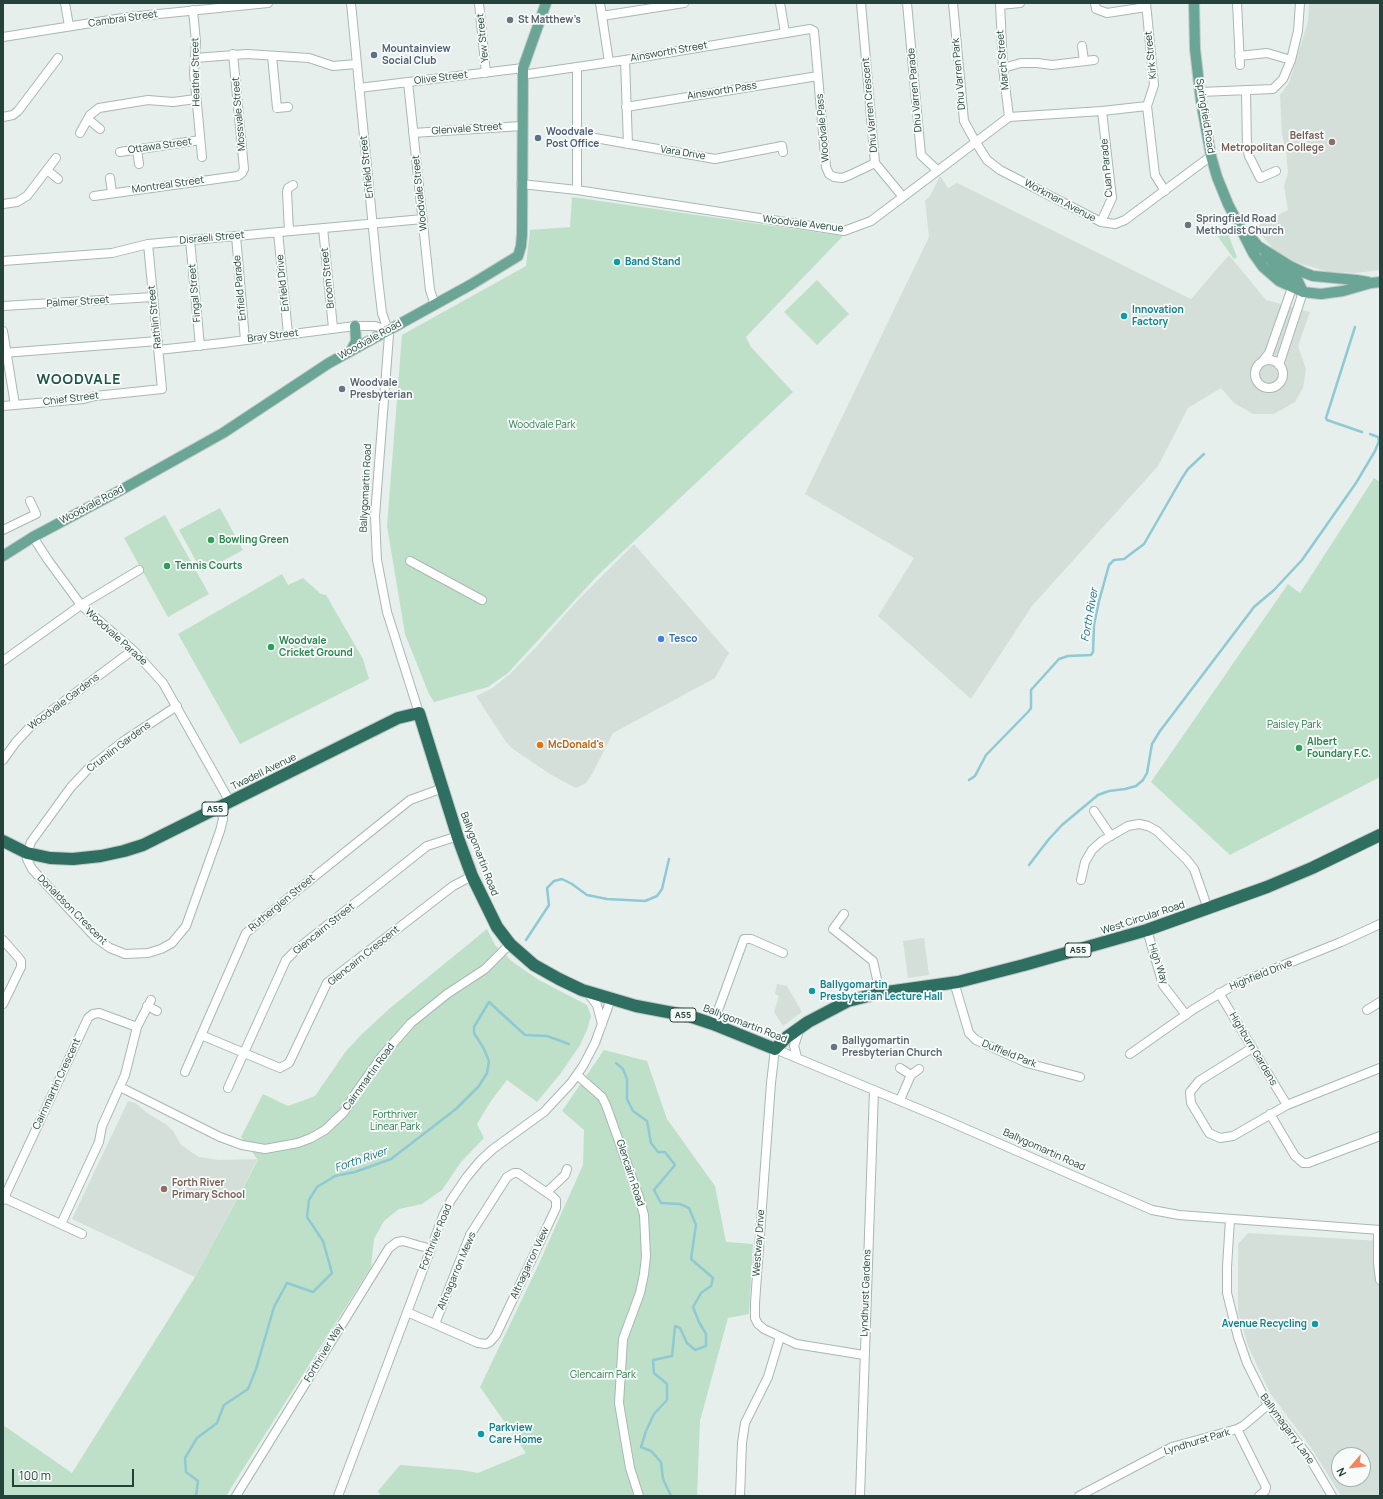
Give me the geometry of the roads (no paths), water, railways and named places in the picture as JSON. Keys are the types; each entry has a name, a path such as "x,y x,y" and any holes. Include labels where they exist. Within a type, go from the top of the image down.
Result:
{"highway":[{"name":"Ballygomartin Road","path":"419,713 472,876 497,927 510,944 534,965 559,979 588,992 611,999 689,1016 775,1049"},
{"name":"Twadell Avenue","path":"3,841 26,852 50,858 73,859 101,856 144,845 398,718 419,713"},
{"name":"West Circular Road","path":"775,1049 800,1027 836,1007 861,997 880,992 954,982 1024,965 1147,930 1208,909 1300,873 1380,835"}],"main road":[{"name":"Woodvale Road","path":"3,555 223,433 352,349 435,305 518,256 521,246 523,71 546,3"},
{"name":"Springfield Road","path":"1194,3 1195,49 1200,92 1211,156 1217,177 1253,253 1263,267 1279,281 1313,276 1375,283"},
{"name":"Springfield Road","path":"1238,224 1258,246 1290,266 1297,279"},
{"path":"1297,279 1303,292"},
{"name":"Springfield Road","path":"1303,292 1321,294 1343,291 1375,283"},
{"path":"352,349 356,341 356,326"}],"street":[{"path":"65,3 69,26"},
{"name":"Cambrai Street","path":"3,37 129,17 268,3"},
{"name":"Enfield Street","path":"351,3 382,313 388,330"},
{"name":"Yew Street","path":"479,3 486,72"},
{"path":"600,3 609,62"},
{"path":"602,16 684,3"},
{"path":"780,3 786,33"},
{"name":"Dhu Varren Crescent","path":"861,3 876,162 903,197"},
{"name":"Dhu Varren Parade","path":"907,3 921,155 938,170"},
{"name":"Dhu Varren Park","path":"953,3 964,120 975,142"},
{"path":"1000,4 1020,3"},
{"path":"1095,3 1096,9 1107,13 1146,5"},
{"path":"1237,3 1240,65"},
{"path":"1200,92 1273,90 1283,79 1290,60 1298,31 1300,3"},
{"name":"March Street","path":"1000,4 1003,68 1009,117"},
{"name":"Kirk Street","path":"1146,5 1154,85 1147,106"},
{"name":"Heather Street","path":"193,10 196,42 194,73 202,157"},
{"name":"Ainsworth Street","path":"523,71 577,67 810,29 814,31"},
{"name":"Woodvale Pass","path":"814,31 826,167 829,174 834,177 842,178 850,176 876,162"},
{"path":"1082,46 1084,62"},
{"path":"1239,56 1267,53 1290,60"},
{"name":"Mossvale Street","path":"234,54 244,169 242,173"},
{"path":"195,58 247,54 309,58 332,66 356,64"},
{"path":"272,56 277,108 288,107"},
{"path":"3,117 13,115 18,111 58,58"},
{"path":"625,60 628,144"},
{"path":"1003,68 1021,63 1052,65 1094,60"},
{"path":"577,67 577,190"},
{"path":"39,69 46,74"},
{"name":"Olive Street","path":"359,88 486,72 523,71"},
{"name":"Ainsworth Pass","path":"626,107 818,76"},
{"name":"Woodvale Street","path":"408,82 430,290 435,305"},
{"path":"1246,90 1246,148 1260,178 1276,171"},
{"path":"80,133 94,111 107,106 148,100 173,102 196,99"},
{"path":"1009,117 1102,111 1147,106 1155,174 1165,191"},
{"name":"Cuan Parade","path":"1101,222 1112,198 1102,111"},
{"name":"Woodvale Avenue","path":"522,184 577,190 844,231 871,221 1009,117"},
{"path":"88,119 100,129"},
{"name":"Glenvale Street","path":"413,133 522,126"},
{"name":"Vara Drive","path":"578,135 715,158 782,146 783,152"},
{"name":"Ottawa Street","path":"120,152 200,140"},
{"name":"Workman Avenue","path":"975,142 987,160 1000,170 1101,222 1115,224 1125,220 1211,156"},
{"path":"137,149 139,164"},
{"path":"3,204 17,202 27,196 56,158"},
{"path":"47,170 58,179"},
{"name":"Montreal Street","path":"94,196 238,176 242,173"},
{"path":"110,178 112,193"},
{"path":"289,231 286,192 288,188 293,185"},
{"name":"Disraeli Street","path":"3,261 116,253 148,244 423,219"},
{"name":"Broom Street","path":"323,228 333,328"},
{"name":"Enfield Drive","path":"278,232 288,334"},
{"name":"Enfield Parade","path":"236,236 245,340"},
{"name":"Fingal Street","path":"190,240 200,346"},
{"name":"Rathlin Street","path":"148,244 162,389"},
{"path":"1297,279 1269,353 1256,369 1257,382 1264,387 1273,387 1280,382 1282,374 1279,365 1280,359 1303,292"},
{"name":"Palmer Street","path":"3,306 153,297"},
{"name":"Bray Street","path":"158,350 356,326 375,326 388,330"},
{"name":"Ballygomartin Road","path":"388,330 375,516 377,560 387,612 419,713"},
{"path":"3,331 5,353 15,405"},
{"path":"5,353 158,341"},
{"path":"1262,362 1271,361 1279,365"},
{"name":"Chief Street","path":"3,406 84,399 95,396 162,389"},
{"path":"3,530 36,514 30,501"},
{"name":"Woodvale Parade","path":"34,537 48,560 81,605 133,650 163,683 230,802"},
{"path":"410,561 482,600"},
{"path":"3,661 81,605 139,570"},
{"name":"Woodvale Gardens","path":"3,760 16,742 31,726 133,650"},
{"name":"Crumlin Gardens","path":"26,852 31,842 54,810 72,786 88,769 125,740 177,706"},
{"name":"Rutherglen Street","path":"185,1072 246,933 410,800 443,788"},
{"name":"Donaldson Crescent","path":"26,852 27,859 32,869 96,938 110,948 125,954 148,954 161,949 179,936 186,926 220,832 223,819 222,813 218,807"},
{"path":"1094,811 1111,836"},
{"path":"1081,880 1085,862 1092,850 1128,826 1139,824 1148,826 1157,831 1186,859 1194,869 1208,909"},
{"name":"Glencairn Street","path":"228,1088 286,960 427,846 458,836"},
{"name":"Glencairn Crescent","path":"201,1035 280,1068 289,1063 327,983 453,886 472,876"},
{"path":"844,914 833,929 873,961 880,992"},
{"name":"Highfield Drive","path":"1130,1054 1186,1015 1234,985 1341,942 1380,924"},
{"name":"High Way","path":"1147,930 1163,985 1186,1015"},
{"path":"713,1024 744,939 751,939 783,954"},
{"path":"3,940 21,962 21,967 3,1004"},
{"name":"Cairnmartin Road","path":"120,1087 220,1137 242,1145 265,1149 298,1143 325,1130 344,1112 382,1056 411,1023 447,994 485,969 510,944"},
{"name":"Duffield Park","path":"954,982 969,1033 976,1040 1027,1063 1080,1077"},
{"path":"588,992 597,1005 602,1024"},
{"name":"Highburn Gardens","path":"1220,993 1288,1105"},
{"name":"Forthriver Road","path":"338,1496 431,1249 451,1200 466,1178 493,1148 544,1112 554,1103 577,1075 595,1043 611,999"},
{"path":"1367,1010 1380,1002"},
{"path":"61,1224 99,1142 102,1126 126,1075 137,1027 149,1003 157,1011"},
{"name":"Cairnmartin Crescent","path":"82,1234 4,1199 88,1018 93,1014 99,1013 137,1027"},
{"path":"797,1057 794,1046 800,1027"},
{"path":"1252,1048 1199,1081 1190,1092 1191,1104 1209,1133 1220,1138 1234,1136 1288,1105 1380,1068"},
{"name":"Ballygomartin Road","path":"775,1049 900,1100 1148,1208 1180,1215 1379,1230"},
{"name":"Westway Drive","path":"775,1049 771,1083 754,1308 756,1318 760,1326 796,1344 864,1355"},
{"path":"900,1068 911,1075"},
{"path":"900,1100 911,1075 920,1069"},
{"name":"Glencairn Road","path":"577,1075 602,1097 606,1105 644,1215 646,1256 644,1274 640,1293 623,1339 619,1403 630,1468 639,1496"},
{"name":"Lyndhurst Gardens","path":"860,1496 874,1090"},
{"path":"1270,1114 1295,1156 1303,1163 1308,1163 1380,1136"},
{"path":"547,1192 565,1175 567,1169"},
{"name":"Altnagarron Mews","path":"435,1324 470,1235 507,1177 514,1173 518,1174 547,1192"},
{"name":"Altnagarron View","path":"435,1324 482,1344 490,1342 496,1335 556,1208 556,1200 547,1192"},
{"name":"Ballymagarry Lane","path":"1230,1219 1227,1294 1238,1337 1247,1363 1268,1405 1309,1457 1332,1496"},
{"path":"1379,1230 1378,1263 1380,1280"},
{"name":"Forthriver Way","path":"236,1496 389,1248 403,1241 431,1249"},
{"path":"407,1312 435,1324"},
{"path":"740,1496 742,1442 745,1423 768,1377 780,1337"},
{"name":"Lyndhurst Park","path":"1079,1496 1172,1447 1237,1429 1243,1426 1268,1405"},
{"path":"1237,1429 1266,1487 1265,1491 1259,1496"}],"waterway":[{"path":"1355,327 1326,418 1327,420 1362,432"},
{"path":"1029,865 1062,825 1098,795 1109,791 1136,786 1143,780 1147,773 1152,744 1160,731 1254,607 1274,590 1302,560 1356,483 1375,451 1379,441 1378,437 1370,434"},
{"name":"Forth River","path":"969,780 975,776 986,755 1031,708 1031,690 1059,659 1068,656 1091,655 1093,652 1094,625 1109,565 1114,560 1124,559 1144,544 1182,478 1188,469 1204,454"},
{"name":"Forth River","path":"526,940 549,905 547,888 554,881 562,879 587,895 607,899 645,901 657,896 662,889 669,859"},
{"name":"Forth River","path":"196,1496 198,1481 186,1472 185,1458 197,1438 217,1423 224,1405 248,1389 256,1369 274,1307 287,1283 313,1292 332,1273 323,1241 307,1217 309,1200 317,1187 335,1176 355,1172 391,1159 456,1109 479,1086 487,1073 489,1061 484,1049 474,1033 474,1027 489,1002 525,1035 547,1036 569,1044"},
{"path":"616,1063 623,1069 627,1079 627,1099 633,1111 647,1121 651,1143 658,1152 665,1152 675,1165 654,1190 661,1203 680,1204 689,1208 696,1225 691,1259 713,1278 711,1286 701,1293 693,1307 706,1334 706,1346 695,1350 687,1343 680,1328 675,1326 672,1356 653,1360 654,1373 667,1384 667,1400 654,1414 646,1431 641,1447 651,1451 661,1462 663,1479 671,1496"}],"place":[{"name":"St Matthew’s","path":"510,20"},
{"name":"Mountainview Social Club","path":"374,55"},
{"name":"Woodvale Post Office","path":"538,138"},
{"name":"Belfast Metropolitan College","path":"1332,142"},
{"name":"Springfield Road Methodist Church","path":"1188,225"},
{"name":"Band Stand","path":"617,262"},
{"name":"Innovation Factory","path":"1124,316"},
{"name":"Woodvale Presbyterian","path":"342,389"},
{"name":"Bowling Green","path":"211,540"},
{"name":"Tennis Courts","path":"167,566"},
{"name":"Tesco","path":"661,639"},
{"name":"Woodvale Cricket Ground","path":"271,647"},
{"name":"McDonald's","path":"540,745"},
{"name":"Albert Foundary F.C.","path":"1299,748"},
{"name":"Ballygomartin Presbyterian Lecture Hall","path":"812,991"},
{"name":"Ballygomartin Presbyterian Church","path":"834,1047"},
{"name":"Forth River Primary School","path":"164,1189"},
{"name":"Avenue Recycling","path":"1315,1324"},
{"name":"Parkview Care Home","path":"481,1434"}],"district":[{"name":"WOODVALE","path":"79,380"}],"park label":[{"name":"Woodvale Park","path":"542,425"},
{"name":"Paisley Park","path":"1294,725"},
{"name":"Forthriver Linear Park","path":"395,1120"},
{"name":"Glencairn Park","path":"603,1375"}]}
